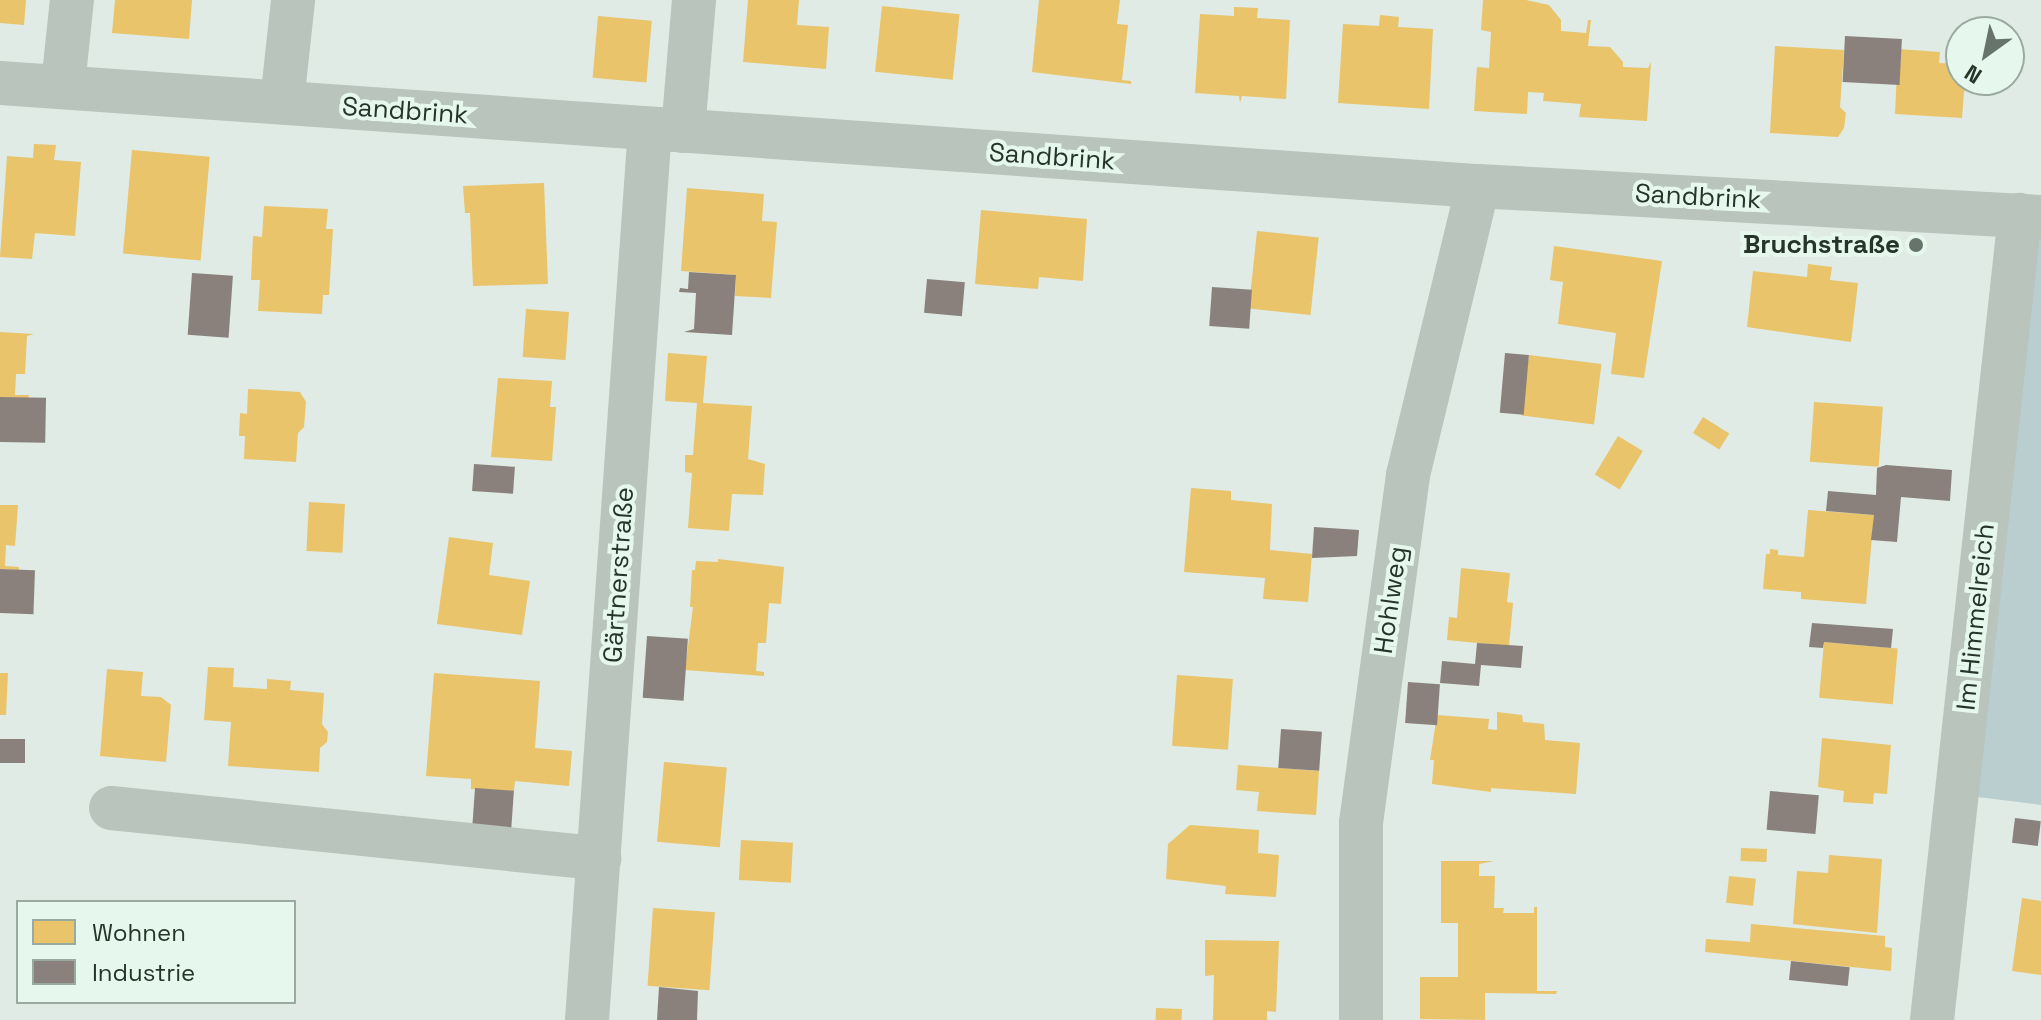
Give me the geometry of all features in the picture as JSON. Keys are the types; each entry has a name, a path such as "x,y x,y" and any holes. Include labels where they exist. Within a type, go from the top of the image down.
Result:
{"street":[{"path":"63,85 72,0"},
{"path":"282,102 293,0"},
{"name":"Gärtnerstraße","path":"587,1020 666,130 694,0"},
{"name":"Sandbrink","path":"0,83 1478,186 2030,216"},
{"name":"Hohlweg","path":"1361,1020 1361,823 1408,475 1478,186"},
{"name":"Im Himmelreich","path":"1932,1020 2030,216"},
{"path":"111,808 599,858"}],"shaded area":[{"path":"2036,232 2041,232 2041,805 1970,796"}],"building: Wohnen":[{"path":"0,0 26,0 24,25 0,23"},
{"path":"115,0 192,0 189,39 112,33"},
{"path":"748,0 799,0 797,25 829,27 826,69 743,62"},
{"path":"1039,0 1120,0 1117,24 1128,25 1122,80 1131,81 1131,84 1032,72"},
{"path":"1483,0 1526,0 1549,5 1561,20 1561,31 1586,33 1588,20 1591,20 1588,46 1610,47 1623,62 1623,67 1648,68 1651,62 1647,121 1579,117 1581,104 1543,101 1544,93 1528,92 1527,114 1474,111 1477,67 1489,68 1491,32 1481,30"},
{"path":"882,6 960,14 953,80 875,72"},
{"path":"1234,7 1258,8 1257,18 1290,20 1286,99 1242,96 1240,103 1239,96 1195,93 1200,14 1234,16"},
{"path":"1380,15 1399,17 1398,27 1433,29 1429,109 1338,103 1343,24 1379,26"},
{"path":"598,16 652,21 646,82 593,78"},
{"path":"1775,46 1844,50 1840,107 1846,113 1844,128 1838,137 1770,133"},
{"path":"1898,49 1940,52 1939,63 1945,63 1945,96 1964,96 1962,118 1895,114"},
{"path":"34,144 56,145 54,160 81,162 75,236 35,233 32,259 0,257 7,156 33,158"},
{"path":"132,150 210,157 201,260 123,254"},
{"path":"544,183 548,284 473,286 470,213 465,213 463,186"},
{"path":"687,188 764,194 762,221 777,222 771,298 735,296 736,275 681,271"},
{"path":"264,206 328,209 326,229 333,229 329,295 323,295 322,314 258,311 260,280 251,280 253,236 262,237"},
{"path":"981,210 1087,219 1083,281 1039,277 1038,289 975,284"},
{"path":"1257,231 1319,237 1311,315 1249,309"},
{"path":"1554,246 1662,261 1644,378 1611,374 1616,333 1558,324 1563,282 1550,280"},
{"path":"1808,264 1832,267 1830,280 1858,283 1851,342 1747,327 1753,271 1807,277"},
{"path":"526,309 569,312 566,360 523,357"},
{"path":"0,332 34,334 27,336 25,374 16,374 15,395 29,395 28,399 0,397"},
{"path":"668,353 707,356 703,403 752,406 748,459 765,464 763,495 732,494 729,531 688,528 692,473 685,472 685,455 693,455 697,403 665,401"},
{"path":"1529,355 1601,364 1594,424 1522,416"},
{"path":"498,378 552,381 550,407 556,407 552,461 491,457"},
{"path":"248,389 300,392 306,402 304,427 298,433 296,462 244,459 245,436 239,436 240,413 247,414"},
{"path":"1814,402 1883,407 1879,467 1810,462"},
{"path":"1703,417 1729,433 1719,450 1693,433"},
{"path":"1618,436 1643,451 1620,490 1595,475"},
{"path":"1191,488 1231,491 1231,500 1272,504 1270,550 1312,554 1308,602 1263,599 1265,578 1184,572"},
{"path":"309,502 345,504 342,553 306,551"},
{"path":"0,505 18,505 15,546 6,545 5,566 19,567 19,570 0,569"},
{"path":"1808,510 1874,515 1866,604 1801,599 1801,592 1763,589 1766,554 1770,554 1770,549 1778,550 1778,555 1804,557"},
{"path":"449,537 493,543 489,575 530,581 522,635 437,624"},
{"path":"718,559 784,567 781,604 769,603 766,643 758,643 756,671 764,672 764,676 685,670 693,607 690,607 692,570 695,570 696,561 718,562"},
{"path":"1461,568 1510,573 1507,602 1513,603 1509,646 1447,640 1449,617 1457,618"},
{"path":"1824,642 1898,648 1893,704 1819,698"},
{"path":"208,667 234,668 233,687 267,689 267,679 291,681 290,690 324,693 322,724 328,732 327,742 320,748 319,772 228,766 231,722 204,720"},
{"path":"107,669 143,672 141,696 161,697 171,705 166,762 100,756"},
{"path":"0,673 8,673 6,715 0,715"},
{"path":"434,673 540,681 535,748 572,751 569,786 515,781 514,791 471,789 471,779 426,776"},
{"path":"1177,675 1233,679 1228,750 1172,746"},
{"path":"1497,712 1522,715 1523,722 1544,724 1545,740 1580,743 1576,794 1491,788 1491,792 1432,784 1434,760 1430,760 1437,715 1489,719 1488,729 1497,730"},
{"path":"1822,738 1891,745 1887,794 1874,793 1873,804 1843,802 1844,791 1818,787"},
{"path":"664,762 727,767 720,847 657,842"},
{"path":"1238,765 1319,771 1316,815 1257,811 1259,792 1236,790"},
{"path":"1190,825 1259,830 1258,853 1279,855 1276,897 1225,894 1226,886 1166,879 1168,844"},
{"path":"741,840 793,843 791,883 739,880"},
{"path":"1741,848 1767,849 1767,862 1741,861"},
{"path":"1829,855 1882,859 1877,933 1793,924 1797,871 1828,873"},
{"path":"1441,861 1494,861 1479,864 1479,876 1495,876 1494,908 1504,908 1503,913 1534,913 1534,907 1537,907 1537,991 1557,991 1556,994 1485,993 1485,1020 1420,1019 1420,977 1458,977 1458,923 1441,923"},
{"path":"1729,876 1756,879 1753,906 1726,903"},
{"path":"2022,898 2041,901 2041,975 2012,971"},
{"path":"653,908 715,912 709,990 648,986"},
{"path":"1751,924 1885,936 1885,947 1892,948 1891,971 1705,952 1706,939 1750,942"},
{"path":"1205,940 1279,941 1276,1012 1267,1011 1267,1020 1213,1020 1214,975 1205,976"},
{"path":"1156,1008 1182,1009 1182,1020 1156,1020"}],"building: Industrie":[{"path":"1845,36 1902,39 1900,85 1843,82"},
{"path":"689,272 736,275 732,335 684,332 694,329 696,293 679,292 680,288 688,289"},
{"path":"192,273 233,276 229,338 188,335"},
{"path":"927,279 965,282 962,316 924,313"},
{"path":"1212,287 1252,290 1249,329 1209,326"},
{"path":"1505,353 1529,355 1524,415 1500,413"},
{"path":"0,397 46,398 45,443 0,442"},
{"path":"474,464 515,467 513,494 472,491"},
{"path":"1886,465 1952,470 1950,501 1901,497 1897,542 1871,540 1874,515 1826,511 1828,491 1876,495 1877,468"},
{"path":"1314,527 1359,530 1357,556 1312,558"},
{"path":"0,569 35,570 33,614 0,613"},
{"path":"1812,623 1893,629 1891,648 1824,642 1823,648 1809,647"},
{"path":"647,636 688,639 684,701 643,698"},
{"path":"1477,643 1523,646 1521,668 1481,665 1479,686 1440,683 1442,661 1475,664"},
{"path":"1408,682 1440,684 1437,725 1405,723"},
{"path":"1281,729 1322,732 1319,771 1278,768"},
{"path":"0,739 25,739 25,763 0,763"},
{"path":"475,788 514,791 511,829 472,826"},
{"path":"1770,791 1819,795 1815,834 1767,830"},
{"path":"2015,818 2041,821 2038,846 2012,843"},
{"path":"1791,961 1850,967 1848,986 1789,980"},
{"path":"659,987 698,991 697,1020 657,1020"}],"place":[{"name":"Bruchstraße","path":"1916,245"}]}
